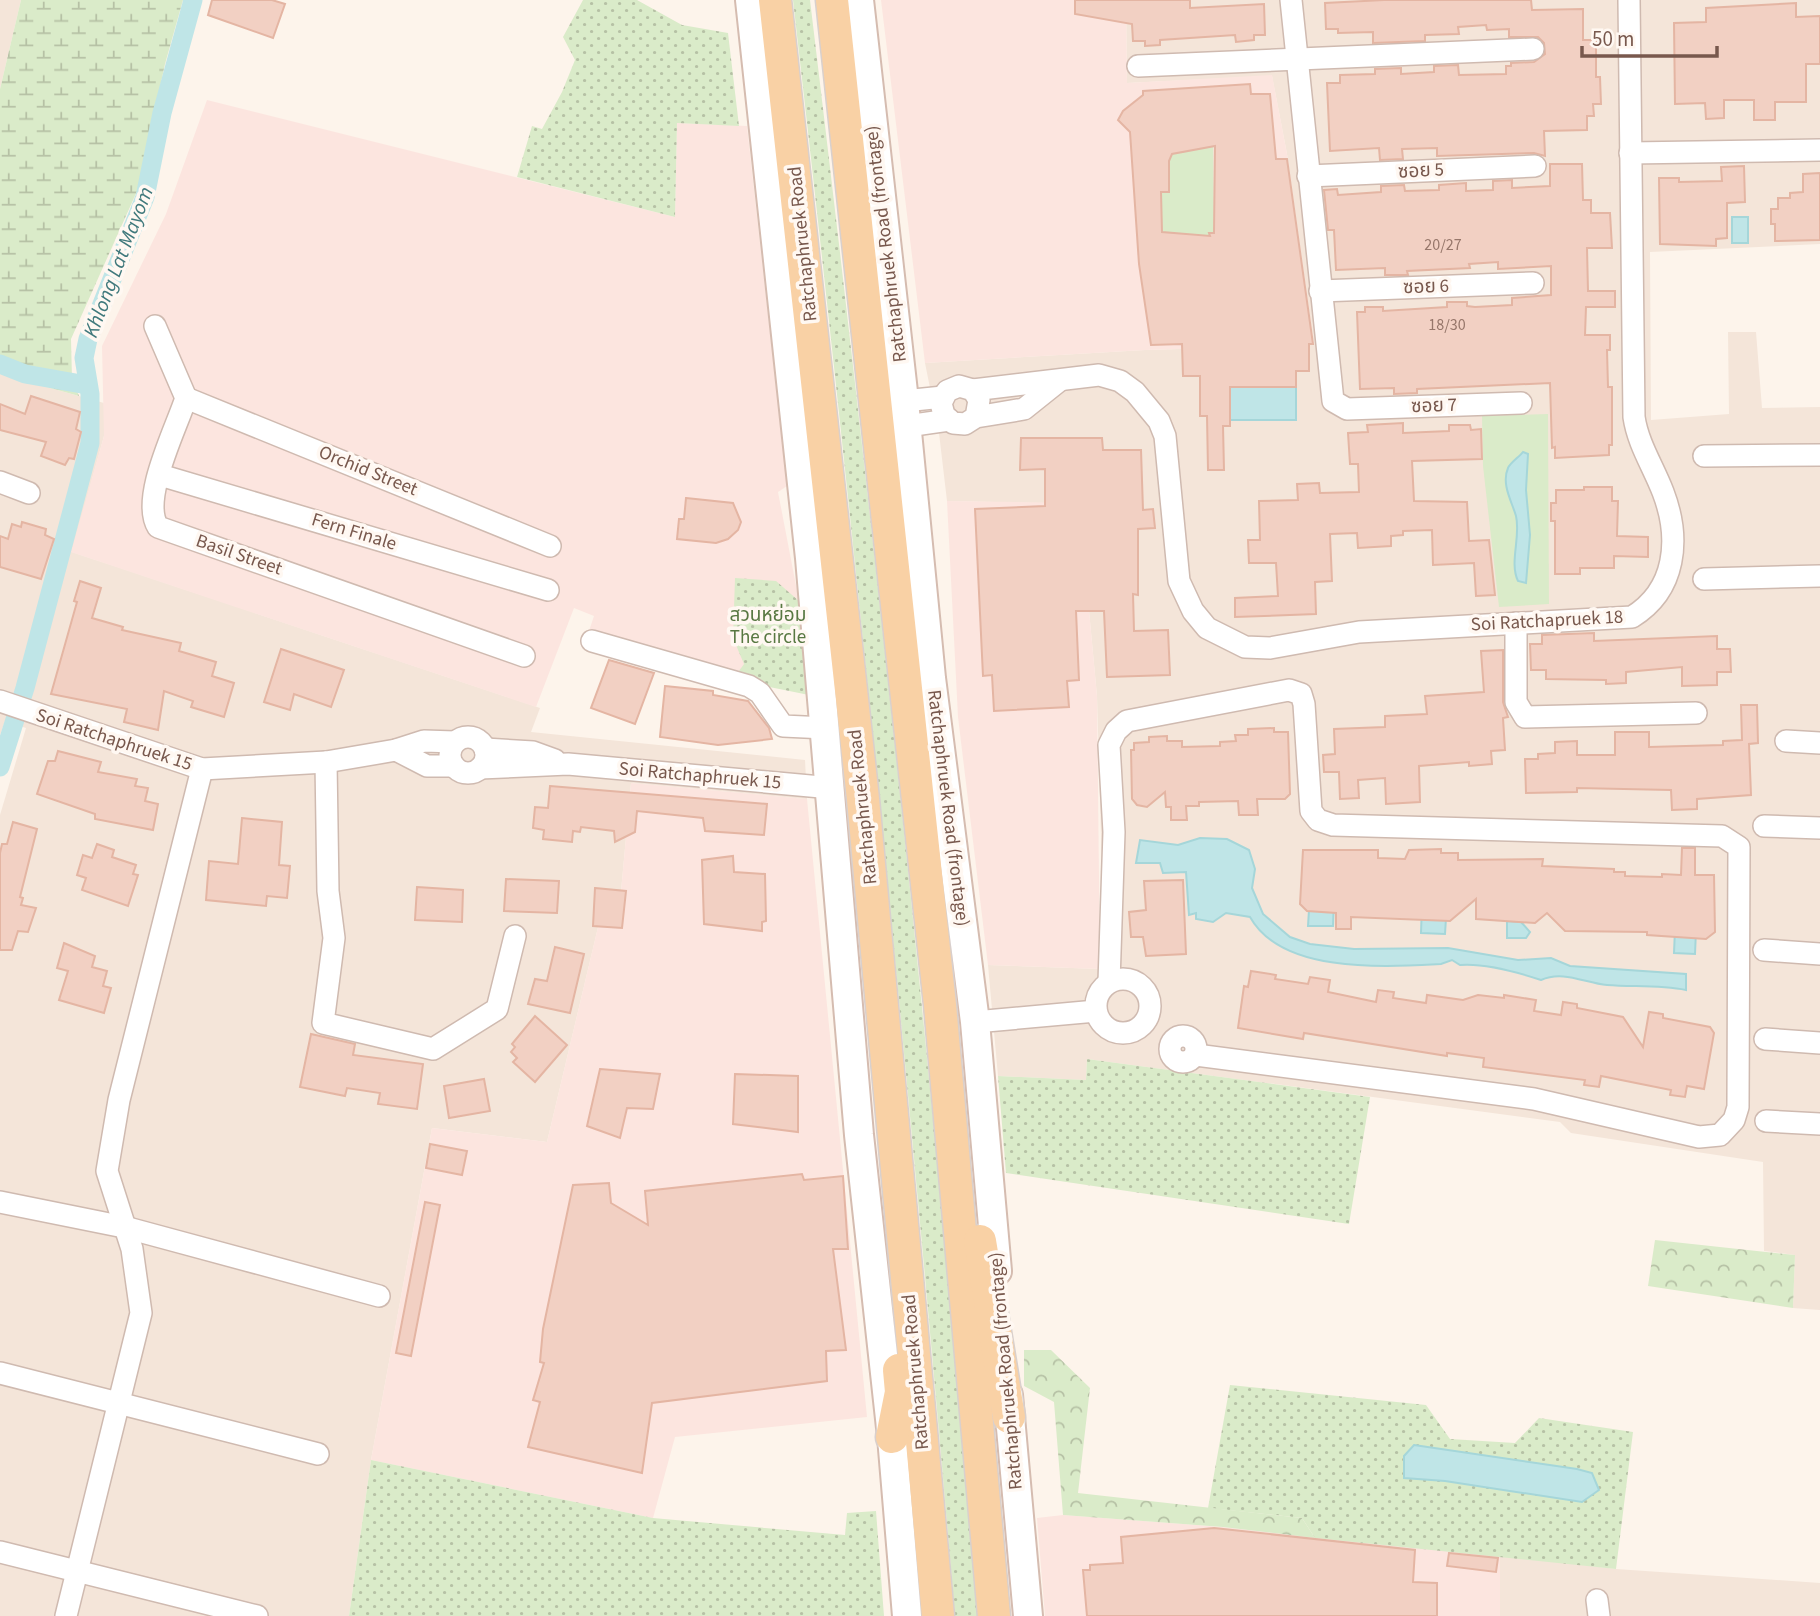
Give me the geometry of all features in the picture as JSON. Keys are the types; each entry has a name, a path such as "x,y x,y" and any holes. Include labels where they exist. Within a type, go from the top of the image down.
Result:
{"main road":[{"path":"750,0 832,788 858,1122 892,1437 907,1616"},
{"name":"Ratchaphruek Road","path":"775,0 860,771 938,1616"},
{"path":"832,0 940,1005 995,1616"},
{"name":"Ratchaphruek Road (frontage)","path":"859,0 930,665 975,1022 1028,1616"},
{"path":"940,1005 1009,1417"},
{"path":"891,1099 883,1133 901,1392 892,1437"}],"street":[{"path":"1291,0 1320,290"},
{"name":"Soi Ratchapruek 18","path":"905,413 943,397 959,386 973,390 1099,375 1120,381 1135,392 1159,421 1170,457 1179,581 1193,611 1207,628 1232,642 1262,648 1359,632 1632,617 1659,596 1668,577 1672,552 1671,523 1663,492 1637,436 1634,416 1629,0"},
{"path":"1139,66 1533,49"},
{"path":"1630,153 1820,150"},
{"name":"ซอย 5","path":"1308,176 1535,166"},
{"name":"ซอย 6","path":"1320,290 1533,283"},
{"name":"ซอย 7","path":"1320,290 1333,401 1338,407 1347,409 1521,403"},
{"path":"155,326 186,398"},
{"path":"905,413 965,424 977,415 1024,409 1059,381"},
{"path":"973,390 979,400 977,415"},
{"path":"943,397 941,410 949,420"},
{"name":"Basil Street","path":"186,398 152,498 152,517 158,527 524,656"},
{"name":"Orchid Street","path":"186,398 550,546"},
{"path":"1704,456 1820,455"},
{"name":"Fern Finale","path":"160,475 548,590"},
{"path":"0,482 29,493"},
{"path":"1704,579 1820,576"},
{"path":"1516,623 1517,702 1525,717 1696,713"},
{"path":"592,641 749,687 760,693 783,726 826,728"},
{"path":"1109,982 1114,832 1110,745 1116,731 1127,721 1289,690 1301,694 1304,704 1311,811 1318,820 1333,825 1722,836 1739,847 1738,1107 1734,1120 1720,1135 1699,1137 1534,1099 1196,1055 1195,1042 1188,1037 1179,1037 1172,1042 1142,1026"},
{"name":"Soi Ratchaphruek 15","path":"0,701 202,769 326,762 396,750 424,741 456,742 472,737 482,759"},
{"path":"1786,741 1820,743"},
{"path":"454,766 450,757 456,742"},
{"name":"Soi Ratchaphruek 15","path":"396,750 427,766 454,766 469,772 482,759 533,752 568,764 832,788"},
{"path":"326,762 328,891 334,938 323,1023 433,1049 497,1009 515,936"},
{"path":"66,1616 122,1402 141,1314 132,1249 107,1171 119,1100 202,769"},
{"path":"1764,827 1820,828"},
{"path":"1764,950 1820,954"},
{"path":"1117,979 1135,981 1148,993 1151,1010 1142,1026 1134,1032 1116,1033 1100,1022 1096,1011 1098,996 1109,982 1117,979"},
{"path":"975,1022 1096,1011"},
{"path":"1765,1040 1820,1043"},
{"path":"1766,1121 1820,1124"},
{"path":"0,1202 124,1227 380,1296"},
{"path":"0,1373 318,1454"},
{"path":"0,1552 257,1616"}],"shaded area":[{"path":"0,0 21,0 0,89"},
{"path":"881,0 1126,0 1127,83 1272,75 1287,154 1314,345 1145,350 925,363"},
{"path":"1126,0 1820,0 1820,244 1650,252 1651,420 1729,414 1728,332 1756,332 1762,408 1820,407 1820,1310 1793,1308 1795,1255 1764,1251 1763,1162 1571,1133 1560,1122 1087,1059 1086,1080 998,1076 988,965 1100,969 1102,870 1097,696 1079,504 947,501 939,433 925,363 1145,350 1314,345 1287,154 1272,76 1127,83"},
{"path":"207,100 675,217 677,123 747,126 787,486 778,492 799,601 809,695 588,634 594,616 574,608 536,707 71,552 104,436 102,346 166,214"},
{"path":"0,374 104,403 104,436 72,552 540,708 531,732 805,760 807,799 631,783 618,924 599,923 547,1142 432,1128 371,1460 349,1616 0,1616 0,815 26,728 5,721 0,735"},
{"path":"947,501 1079,503 1097,696 1100,969 988,965 958,717"},
{"path":"631,783 807,799 867,1417 675,1437 653,1518 371,1460 432,1128 547,1142 599,923 618,924"},
{"path":"1063,1515 1223,1527 1500,1555 1500,1616 1045,1616 1037,1518"},
{"path":"1500,1555 1616,1569 1820,1583 1820,1616 1500,1616"}],"green space":[{"path":"21,0 183,0 165,64 138,189 71,339 72,379 79,396 0,374 0,89"},
{"path":"583,0 637,0 682,25 728,33 739,126 677,123 675,217 517,177 532,126 542,129 575,60 563,37"},
{"path":"793,0 810,0 857,404 902,807 978,1616 955,1616 880,808"},
{"path":"1213,116 1214,233 1210,233 1214,320 1185,234 1162,232 1161,192 1169,192 1169,161 1172,154"},
{"path":"1548,414 1549,604 1499,607 1483,466 1482,416"},
{"name":"สวนหย่อม The circle","path":"735,578 776,581 799,601 809,695 740,681 739,671 744,664 733,638"},
{"path":"1087,1059 1370,1097 1349,1224 1006,1173 998,1076 1086,1080"},
{"path":"1655,1240 1795,1255 1793,1308 1648,1286"},
{"path":"1024,1350 1051,1350 1090,1388 1078,1493 1302,1518 1315,1538 1223,1527 1063,1515 1054,1402 1024,1386"},
{"path":"1230,1385 1426,1405 1450,1439 1515,1443 1539,1418 1633,1432 1616,1569 1315,1538 1302,1518 1208,1508","holes":["1577,1469 1445,1481 1404,1478"]},
{"path":"371,1460 653,1518 845,1535 847,1513 876,1511 884,1616 349,1616"}],"water":[{"path":"1732,217 1748,217 1748,243 1732,243"},
{"path":"1230,387 1296,387 1296,420 1230,420"},
{"path":"1523,452 1528,454 1526,490 1530,535 1526,583 1518,581 1516,574 1517,524 1506,480 1509,466"},
{"path":"1200,838 1227,839 1249,850 1255,869 1252,888 1263,914 1290,937 1310,944 1354,949 1448,948 1518,960 1551,958 1570,966 1686,974 1686,990 1607,985 1558,976 1541,980 1491,967 1460,965 1452,960 1441,964 1392,966 1336,963 1309,958 1285,949 1265,936 1250,917 1226,913 1213,922 1196,919 1196,913 1189,915 1186,872 1163,873 1160,863 1136,863 1140,840 1178,845"},
{"path":"1334,899 1333,926 1308,926 1309,910"},
{"path":"1422,905 1446,918 1445,934 1421,933"},
{"path":"1676,906 1697,907 1695,954 1674,953"},
{"path":"1507,921 1521,922 1530,932 1526,938 1507,938"},
{"path":"1414,1445 1577,1469 1592,1473 1599,1490 1582,1502 1445,1481 1404,1478 1404,1456"}],"building":[{"path":"212,0 272,0 285,4 273,38 208,15"},
{"path":"1075,0 1190,0 1190,8 1264,4 1265,35 1254,35 1254,40 1236,42 1235,35 1160,40 1160,45 1145,46 1145,41 1133,41 1132,24 1075,14"},
{"path":"1384,0 1531,0 1532,10 1583,9 1583,40 1596,40 1596,77 1600,77 1601,104 1593,104 1594,116 1587,116 1587,130 1544,131 1545,156 1534,153 1437,156 1437,148 1402,149 1403,159 1380,160 1379,148 1330,151 1327,83 1340,83 1340,75 1375,74 1375,69 1401,68 1401,74 1434,72 1434,66 1458,65 1459,75 1506,74 1506,66 1511,66 1511,63 1534,62 1545,54 1544,43 1538,37 1509,37 1509,29 1487,30 1486,25 1458,27 1459,34 1425,35 1425,41 1373,43 1373,32 1338,33 1338,29 1326,29 1325,3"},
{"path":"1796,3 1796,17 1820,16 1820,64 1806,64 1806,102 1775,102 1775,120 1754,120 1754,100 1724,100 1724,118 1706,119 1705,103 1675,104 1674,23 1706,22 1706,8"},
{"path":"1250,84 1251,94 1270,94 1276,159 1287,159 1313,344 1309,344 1309,371 1296,371 1296,387 1230,387 1230,426 1223,426 1224,470 1208,470 1207,416 1200,416 1200,376 1183,376 1182,344 1151,345 1139,264 1130,132 1118,120 1123,111 1143,95 1143,91","holes":["1215,146 1214,233 1209,233 1210,236 1162,232 1161,192 1169,192 1169,161 1172,154"]},
{"path":"1550,164 1582,164 1583,200 1591,200 1591,213 1610,213 1612,248 1587,248 1588,291 1615,291 1615,307 1586,307 1585,335 1610,335 1610,350 1607,350 1608,387 1612,387 1612,445 1609,445 1609,455 1555,458 1555,447 1552,448 1550,383 1417,389 1417,393 1394,394 1394,388 1360,389 1357,312 1365,312 1365,307 1383,307 1383,311 1447,307 1447,302 1467,302 1467,306 1475,307 1512,305 1512,298 1551,295 1551,266 1498,269 1498,262 1469,264 1470,268 1407,271 1408,275 1385,275 1385,268 1336,270 1334,230 1328,230 1324,190 1337,189 1338,195 1381,192 1381,186 1404,185 1405,191 1439,190 1439,185 1466,183 1466,191 1493,190 1493,181 1512,180 1512,188 1550,186"},
{"path":"1744,166 1745,202 1727,203 1727,238 1716,239 1716,246 1660,244 1659,178 1679,178 1679,182 1722,181 1721,167"},
{"path":"1820,173 1820,240 1775,241 1775,224 1771,224 1771,209 1778,209 1778,198 1790,198 1790,193 1803,192 1803,174"},
{"path":"31,396 80,412 76,429 81,432 74,459 69,458 65,465 41,456 46,442 0,430 0,404 25,414"},
{"path":"1403,423 1403,433 1449,431 1449,425 1470,425 1471,430 1481,429 1482,459 1412,461 1414,501 1467,502 1469,541 1489,540 1495,595 1476,596 1474,563 1433,565 1432,530 1403,531 1403,535 1391,536 1391,546 1358,548 1357,533 1330,534 1332,581 1315,582 1316,614 1235,617 1235,598 1278,596 1276,563 1249,563 1248,540 1260,540 1259,501 1298,500 1297,484 1319,483 1320,493 1359,492 1358,464 1350,464 1348,433 1368,432 1367,425"},
{"path":"1021,438 1102,438 1103,450 1141,450 1143,510 1153,509 1155,528 1138,529 1138,595 1133,594 1134,631 1168,630 1170,675 1107,677 1104,611 1076,611 1079,680 1067,681 1069,707 994,711 992,675 983,676 975,509 1045,506 1045,469 1020,470"},
{"path":"1584,487 1612,487 1612,501 1618,501 1617,536 1648,537 1648,557 1614,556 1614,568 1580,568 1580,574 1555,574 1555,521 1551,521 1551,503 1556,503 1556,490 1584,490"},
{"path":"686,498 733,503 741,522 738,530 728,539 716,543 677,539 679,519 684,519"},
{"path":"22,522 46,529 45,535 54,539 41,579 0,567 0,536 8,539 12,524 21,527"},
{"path":"80,581 101,588 92,618 123,627 122,630 181,643 179,651 216,662 212,676 234,683 224,717 191,707 193,701 164,691 158,730 124,722 127,709 51,694 77,602 74,601"},
{"path":"1594,633 1594,641 1717,636 1717,649 1730,649 1731,672 1717,672 1717,685 1682,686 1682,667 1626,672 1626,683 1606,684 1606,680 1546,679 1546,670 1531,670 1530,644 1542,644 1542,635"},
{"path":"281,649 344,670 331,707 294,694 290,710 264,702"},
{"path":"1503,650 1503,702 1508,717 1503,718 1505,750 1491,751 1492,764 1469,766 1469,762 1419,766 1420,802 1386,804 1385,778 1358,780 1359,798 1340,799 1339,772 1324,772 1323,755 1335,754 1334,729 1385,727 1385,716 1427,714 1425,696 1484,692 1481,651"},
{"path":"609,660 654,673 635,724 591,708"},
{"path":"665,686 713,691 713,695 748,701 769,728 772,739 718,745 660,737"},
{"path":"1741,705 1757,705 1758,743 1749,744 1751,795 1697,799 1697,809 1672,810 1671,790 1577,788 1577,792 1526,793 1525,759 1538,759 1538,754 1555,753 1555,742 1577,741 1577,755 1615,755 1615,732 1649,732 1649,747 1723,745 1723,741 1742,740"},
{"path":"1274,728 1274,732 1288,732 1290,794 1285,799 1257,799 1258,815 1239,815 1238,801 1199,802 1199,806 1186,806 1187,820 1171,820 1171,807 1166,807 1165,792 1147,807 1137,805 1132,799 1131,750 1134,750 1134,743 1149,742 1149,737 1167,736 1167,741 1182,741 1182,747 1220,746 1220,742 1236,741 1235,735 1248,735 1248,729"},
{"path":"58,751 101,762 98,772 137,779 135,786 148,788 145,801 158,804 153,830 95,819 95,814 37,794 48,761 55,761"},
{"path":"550,786 767,804 764,835 705,831 703,818 637,811 635,832 615,842 614,831 581,827 580,832 573,831 572,842 543,839 544,830 533,828 535,807 548,808"},
{"path":"242,818 282,822 279,865 290,866 287,898 267,896 266,906 206,900 209,861 238,864"},
{"path":"13,822 37,829 20,897 23,898 21,905 36,908 28,932 18,931 12,950 0,950 0,853 2,844 7,844"},
{"path":"97,844 114,850 112,857 136,865 133,874 138,875 128,906 82,890 86,878 77,875 83,855 92,858"},
{"path":"1682,848 1695,848 1695,875 1714,875 1715,932 1706,939 1647,935 1647,932 1565,931 1547,913 1535,923 1476,919 1476,899 1450,921 1351,917 1351,929 1336,929 1336,913 1307,911 1300,904 1303,850 1378,850 1378,858 1405,859 1409,850 1441,849 1441,853 1458,853 1458,860 1543,859 1542,866 1614,869 1614,872 1625,872 1625,876 1662,877 1662,874 1681,875"},
{"path":"733,856 734,872 765,874 766,921 762,922 762,931 704,924 702,860"},
{"path":"506,879 559,881 557,913 504,911"},
{"path":"1183,880 1186,954 1146,956 1143,937 1131,937 1129,912 1146,910 1144,881"},
{"path":"417,887 463,890 462,922 415,920"},
{"path":"595,888 626,891 622,928 593,926"},
{"path":"64,943 95,956 92,967 107,971 103,986 111,988 104,1013 59,1000 68,971 57,968"},
{"path":"555,947 584,954 570,1013 528,1004 535,979 547,981"},
{"path":"1251,971 1276,975 1275,979 1308,984 1310,977 1330,980 1328,992 1376,1002 1378,990 1394,992 1393,998 1426,1003 1427,995 1463,1000 1478,995 1504,998 1504,995 1536,1000 1534,1011 1561,1015 1563,1002 1577,1004 1577,1008 1623,1017 1643,1047 1649,1012 1663,1014 1663,1018 1710,1027 1714,1033 1704,1089 1687,1086 1685,1097 1670,1095 1671,1090 1601,1076 1599,1087 1584,1085 1585,1080 1483,1067 1484,1058 1447,1053 1447,1056 1304,1033 1303,1039 1238,1028 1244,986 1248,987"},
{"path":"535,1016 567,1045 535,1082 513,1062 517,1058 511,1052 515,1047 512,1044"},
{"path":"311,1034 355,1044 353,1055 423,1064 417,1109 378,1104 380,1093 347,1088 345,1096 300,1087"},
{"path":"600,1069 660,1074 653,1109 627,1108 620,1138 587,1126"},
{"path":"735,1074 798,1076 798,1132 733,1124"},
{"path":"484,1079 490,1111 449,1118 444,1086"},
{"path":"430,1144 467,1151 462,1175 426,1168"},
{"path":"802,1174 804,1180 843,1176 848,1249 833,1249 846,1350 826,1351 827,1381 652,1403 642,1473 528,1447 540,1402 533,1400 544,1363 540,1362 543,1329 573,1185 609,1183 611,1203 648,1225 645,1191"},
{"path":"425,1202 440,1205 411,1356 396,1353"},
{"path":"1214,1528 1415,1550 1413,1582 1437,1583 1437,1616 1087,1616 1083,1570 1090,1570 1090,1565 1123,1563 1121,1537"},
{"path":"1449,1553 1498,1558 1496,1572 1447,1566"}],"waterway":[{"name":"Khlong Lat Mayom","path":"0,767 25,688 90,443 90,394 84,358 88,339 145,197 162,113 193,0"},
{"path":"0,364 25,374 87,385"}]}
